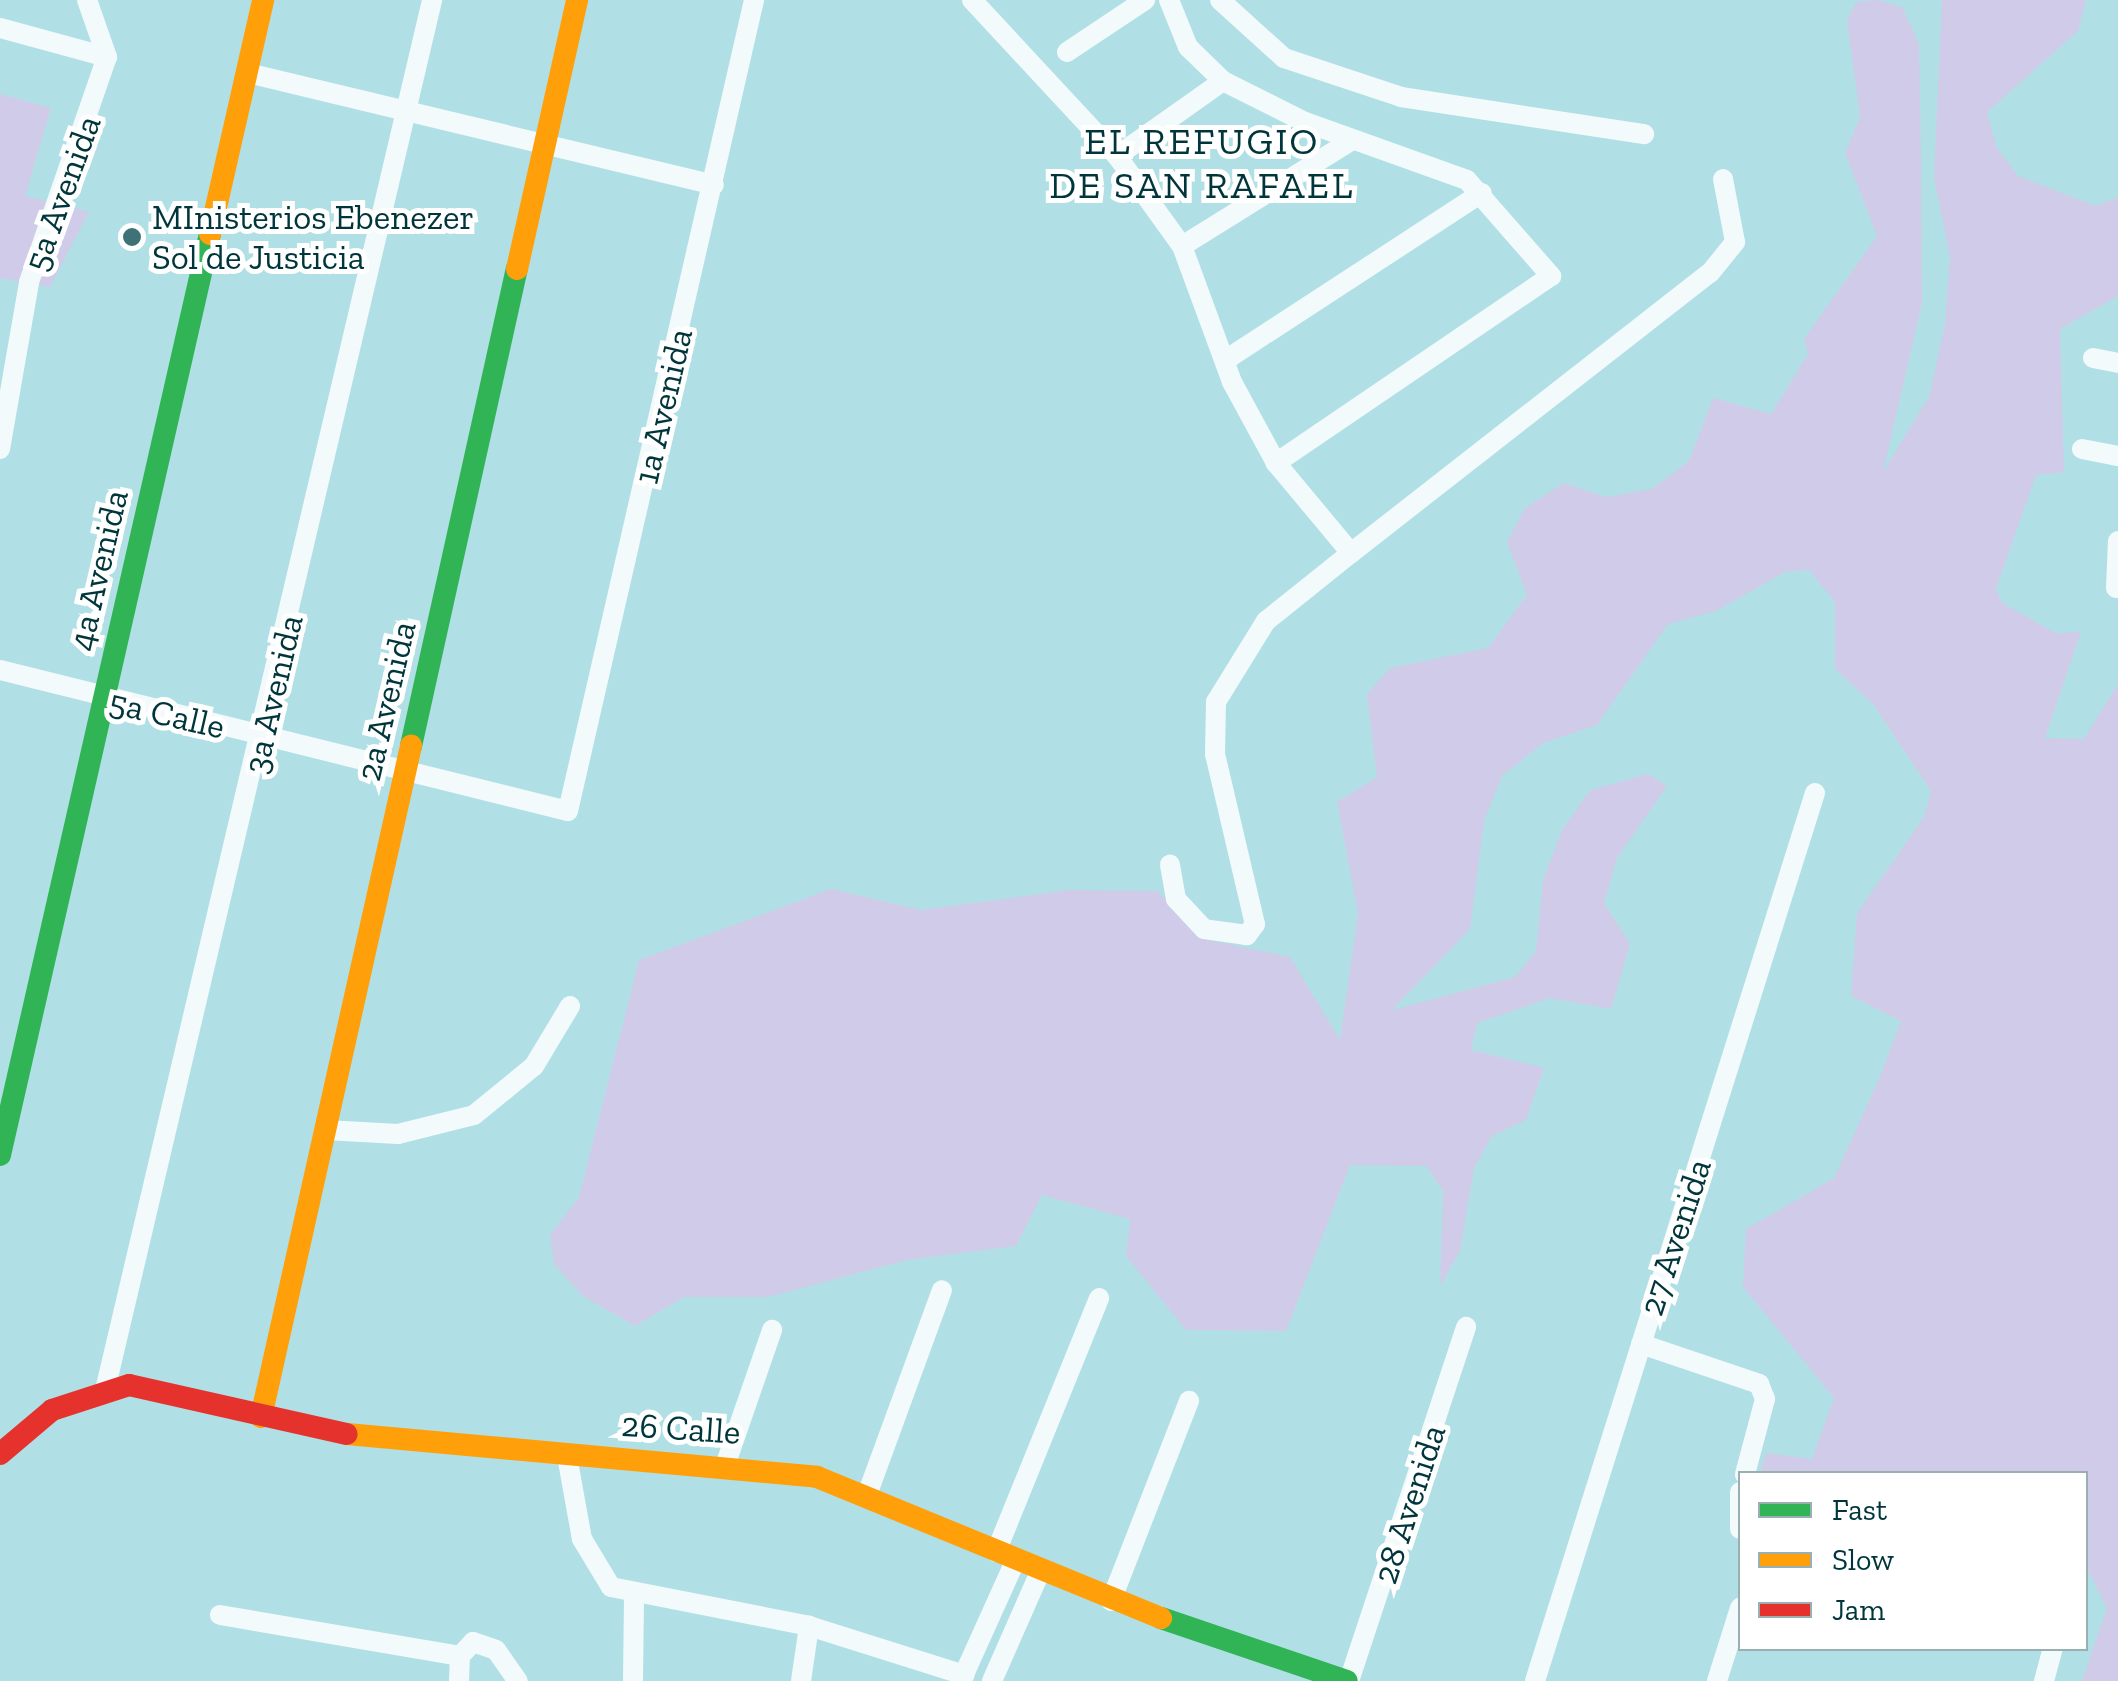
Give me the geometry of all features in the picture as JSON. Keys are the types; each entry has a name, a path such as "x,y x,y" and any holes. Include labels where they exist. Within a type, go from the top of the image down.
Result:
{"street":[{"path":"87,0 108,56"},
{"name":"4a Avenida","path":"0,1155 263,0"},
{"name":"3a Avenida","path":"106,1386 412,110 432,0"},
{"name":"2a Avenida","path":"261,1417 578,0"},
{"name":"1a Avenida","path":"568,811 754,0"},
{"path":"972,0 1117,156 1182,246 1227,359 1276,464 1351,553"},
{"path":"1067,52 1145,0"},
{"path":"1169,0 1188,46 1223,81 1482,193 1551,276 1276,464"},
{"path":"1220,0 1284,58 1401,96 1644,134"},
{"path":"0,28 108,56"},
{"name":"5a Avenida","path":"0,448 8,383 29,282 108,56"},
{"path":"248,73 714,185"},
{"path":"1117,156 1223,81"},
{"path":"1182,246 1352,140"},
{"path":"1170,865 1176,899 1204,929 1247,935 1255,924 1215,754 1216,702 1266,621 1710,273 1735,242 1723,179"},
{"path":"1227,359 1482,193"},
{"path":"2093,358 2118,364"},
{"path":"2082,449 2118,456"},
{"path":"2116,588 2118,541"},
{"name":"5a Calle","path":"0,670 104,700 568,811"},
{"name":"27 Avenida","path":"1535,1681 1815,793"},
{"path":"326,1130 398,1134 474,1115 534,1066 570,1006"},
{"path":"868,1495 942,1290"},
{"path":"566,1456 590,1563 634,1598 808,1626 963,1678 1099,1298"},
{"name":"28 Avenida","path":"1348,1681 1466,1327"},
{"path":"726,1463 772,1330"},
{"path":"1641,1344 1764,1390 1746,1471"},
{"name":"26 Calle","path":"0,1454 52,1410 106,1386 167,1390 261,1417 372,1440 566,1456 726,1463 868,1495 1111,1601 1348,1681"},
{"path":"1111,1601 1189,1401"},
{"path":"992,1681 1041,1570"},
{"path":"633,1680 634,1598"},
{"path":"1716,1681 1738,1614"},
{"path":"220,1615 460,1656"},
{"path":"801,1681 808,1626"},
{"path":"459,1681 460,1656 473,1642 496,1650 518,1681"},
{"path":"2044,1681 2052,1651"}],"shaded area":[{"path":"1878,0 1902,7 1919,44 1922,302 1883,472 1929,397 1945,324 1950,258 1934,177 1942,0 2086,0 2078,31 1987,112 1997,148 2018,176 2096,206 2118,197 2118,296 2060,329 2064,472 2036,475 1996,589 2002,603 2056,633 2081,632 2045,738 2084,739 2118,684 2118,1681 2082,1681 2107,1608 2088,1570 2088,1471 1761,1471 1766,1453 1812,1459 1834,1398 1743,1287 1746,1229 1834,1178 1878,1081 1901,1021 1851,996 1857,913 1924,817 1931,791 1873,704 1835,669 1835,602 1809,570 1785,572 1716,611 1668,624 1597,725 1543,743 1502,776 1484,821 1470,929 1392,1010 1515,977 1536,951 1543,880 1562,830 1590,790 1648,774 1667,786 1617,858 1604,903 1630,944 1611,1009 1550,998 1477,1023 1471,1050 1544,1068 1526,1120 1492,1136 1474,1168 1460,1251 1440,1286 1443,1190 1426,1166 1350,1165 1286,1331 1186,1330 1126,1256 1130,1219 1042,1195 1016,1246 907,1260 768,1297 684,1297 635,1326 583,1296 554,1264 550,1235 579,1197 639,960 831,889 921,910 1069,890 1158,891 1198,938 1290,957 1340,1040 1358,913 1337,802 1377,777 1367,694 1390,668 1488,648 1527,595 1507,542 1525,508 1564,483 1606,497 1652,489 1689,461 1713,398 1771,414 1808,354 1804,339 1877,236 1845,153 1860,117 1847,20 1856,2"},
{"path":"0,94 51,108 25,196 89,212 50,287 0,278"}],"traffic: fast":[{"path":"0,1155 210,234"},
{"path":"411,746 517,269"},
{"path":"1161,1618 1347,1681"}],"traffic: slow":[{"path":"210,234 263,0"},
{"path":"517,269 577,0"},
{"path":"261,1417 411,746"},
{"path":"347,1434 817,1477 1161,1618"}],"traffic: jam":[{"path":"0,1454 52,1410 129,1385 347,1434"}],"place":[{"name":"MInisterios Ebenezer Sol de Justicia","path":"132,237"}],"district":[{"name":"EL REFUGIO DE SAN RAFAEL","path":"1202,164"}]}
